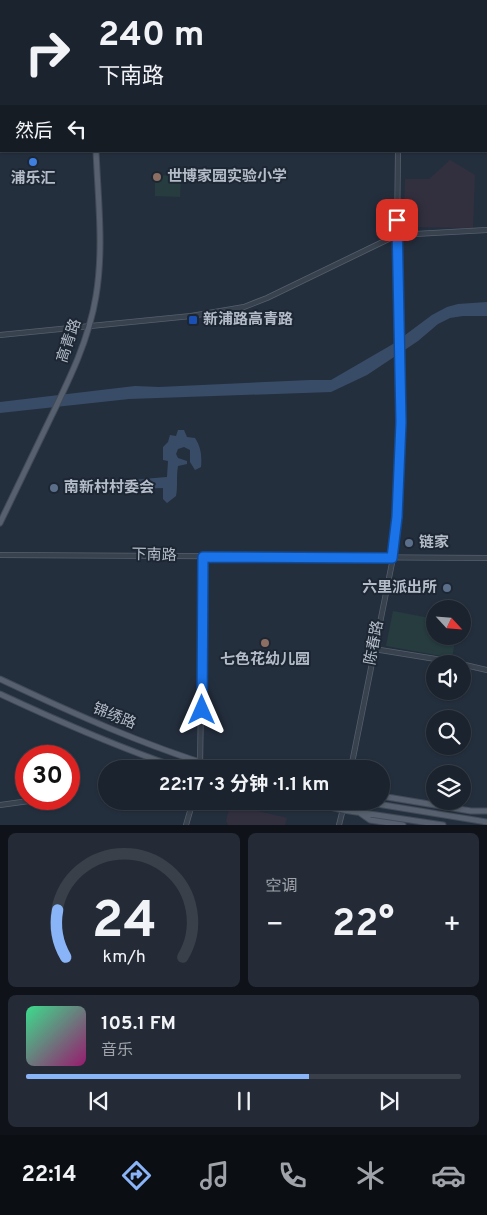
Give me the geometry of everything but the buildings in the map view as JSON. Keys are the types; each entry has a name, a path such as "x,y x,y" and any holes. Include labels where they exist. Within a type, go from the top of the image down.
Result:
{"main road":[{"name":"高青路","path":"0,523 64,390 89,326 96,297 99,266 100,231 96,152"},
{"name":"锦绣路","path":"0,679 72,713 133,738 195,760"},
{"name":"锦绣路","path":"0,694 64,724 157,760"},
{"path":"390,798 471,811 487,811"},
{"path":"390,806 487,822"},
{"path":"344,810 443,825"},
{"path":"358,812 370,820 403,825"}],"street":[{"name":"陈春路","path":"353,760 392,558 399,478 398,152"},
{"path":"0,335 191,316 244,307 267,298 397,234 487,230"},
{"name":"下南路","path":"0,555 487,558"},
{"path":"201,760 203,557"},
{"path":"374,649 448,661 487,670"},
{"path":"0,806 15,803"},
{"path":"186,825 190,810"},
{"path":"339,825 344,810"}],"shaded area":[{"path":"450,160 475,175 473,228 409,227 404,219 405,179 429,179"},
{"path":"229,810 254,810 287,818 285,825 228,825 226,821"}],"green space":[{"path":"155,175 181,176 180,197 155,196"},
{"path":"393,611 426,617 426,645 454,645 453,655 436,655 386,646"}],"water":[{"path":"487,302 487,316 450,318 438,324 418,341 367,375 331,392 129,399 0,413 0,402 135,386 159,387 331,380 393,344 432,315 447,307 458,304"},
{"path":"178,430 184,430 187,437 195,438 197,441 200,448 201,467 195,470 190,462 190,450 184,447 178,449 176,454 178,458 187,461 187,464 178,466 176,496 167,503 163,499 163,488 134,489 125,487 126,483 131,480 167,477 168,461 163,460 163,447 168,442 170,435 176,436"}],"place":[{"name":"浦乐汇","path":"33,162"},
{"name":"世博家园实验小学","path":"157,177"},
{"name":"新浦路高青路","path":"193,320"},
{"name":"南新村村委会","path":"54,488"},
{"name":"链家","path":"409,543"},
{"name":"六里派出所","path":"447,588"},
{"name":"七色花幼儿园","path":"265,643"}],"route":[{"path":"202,710 203,557 392,558 397,517 401,422 397,220"}]}
